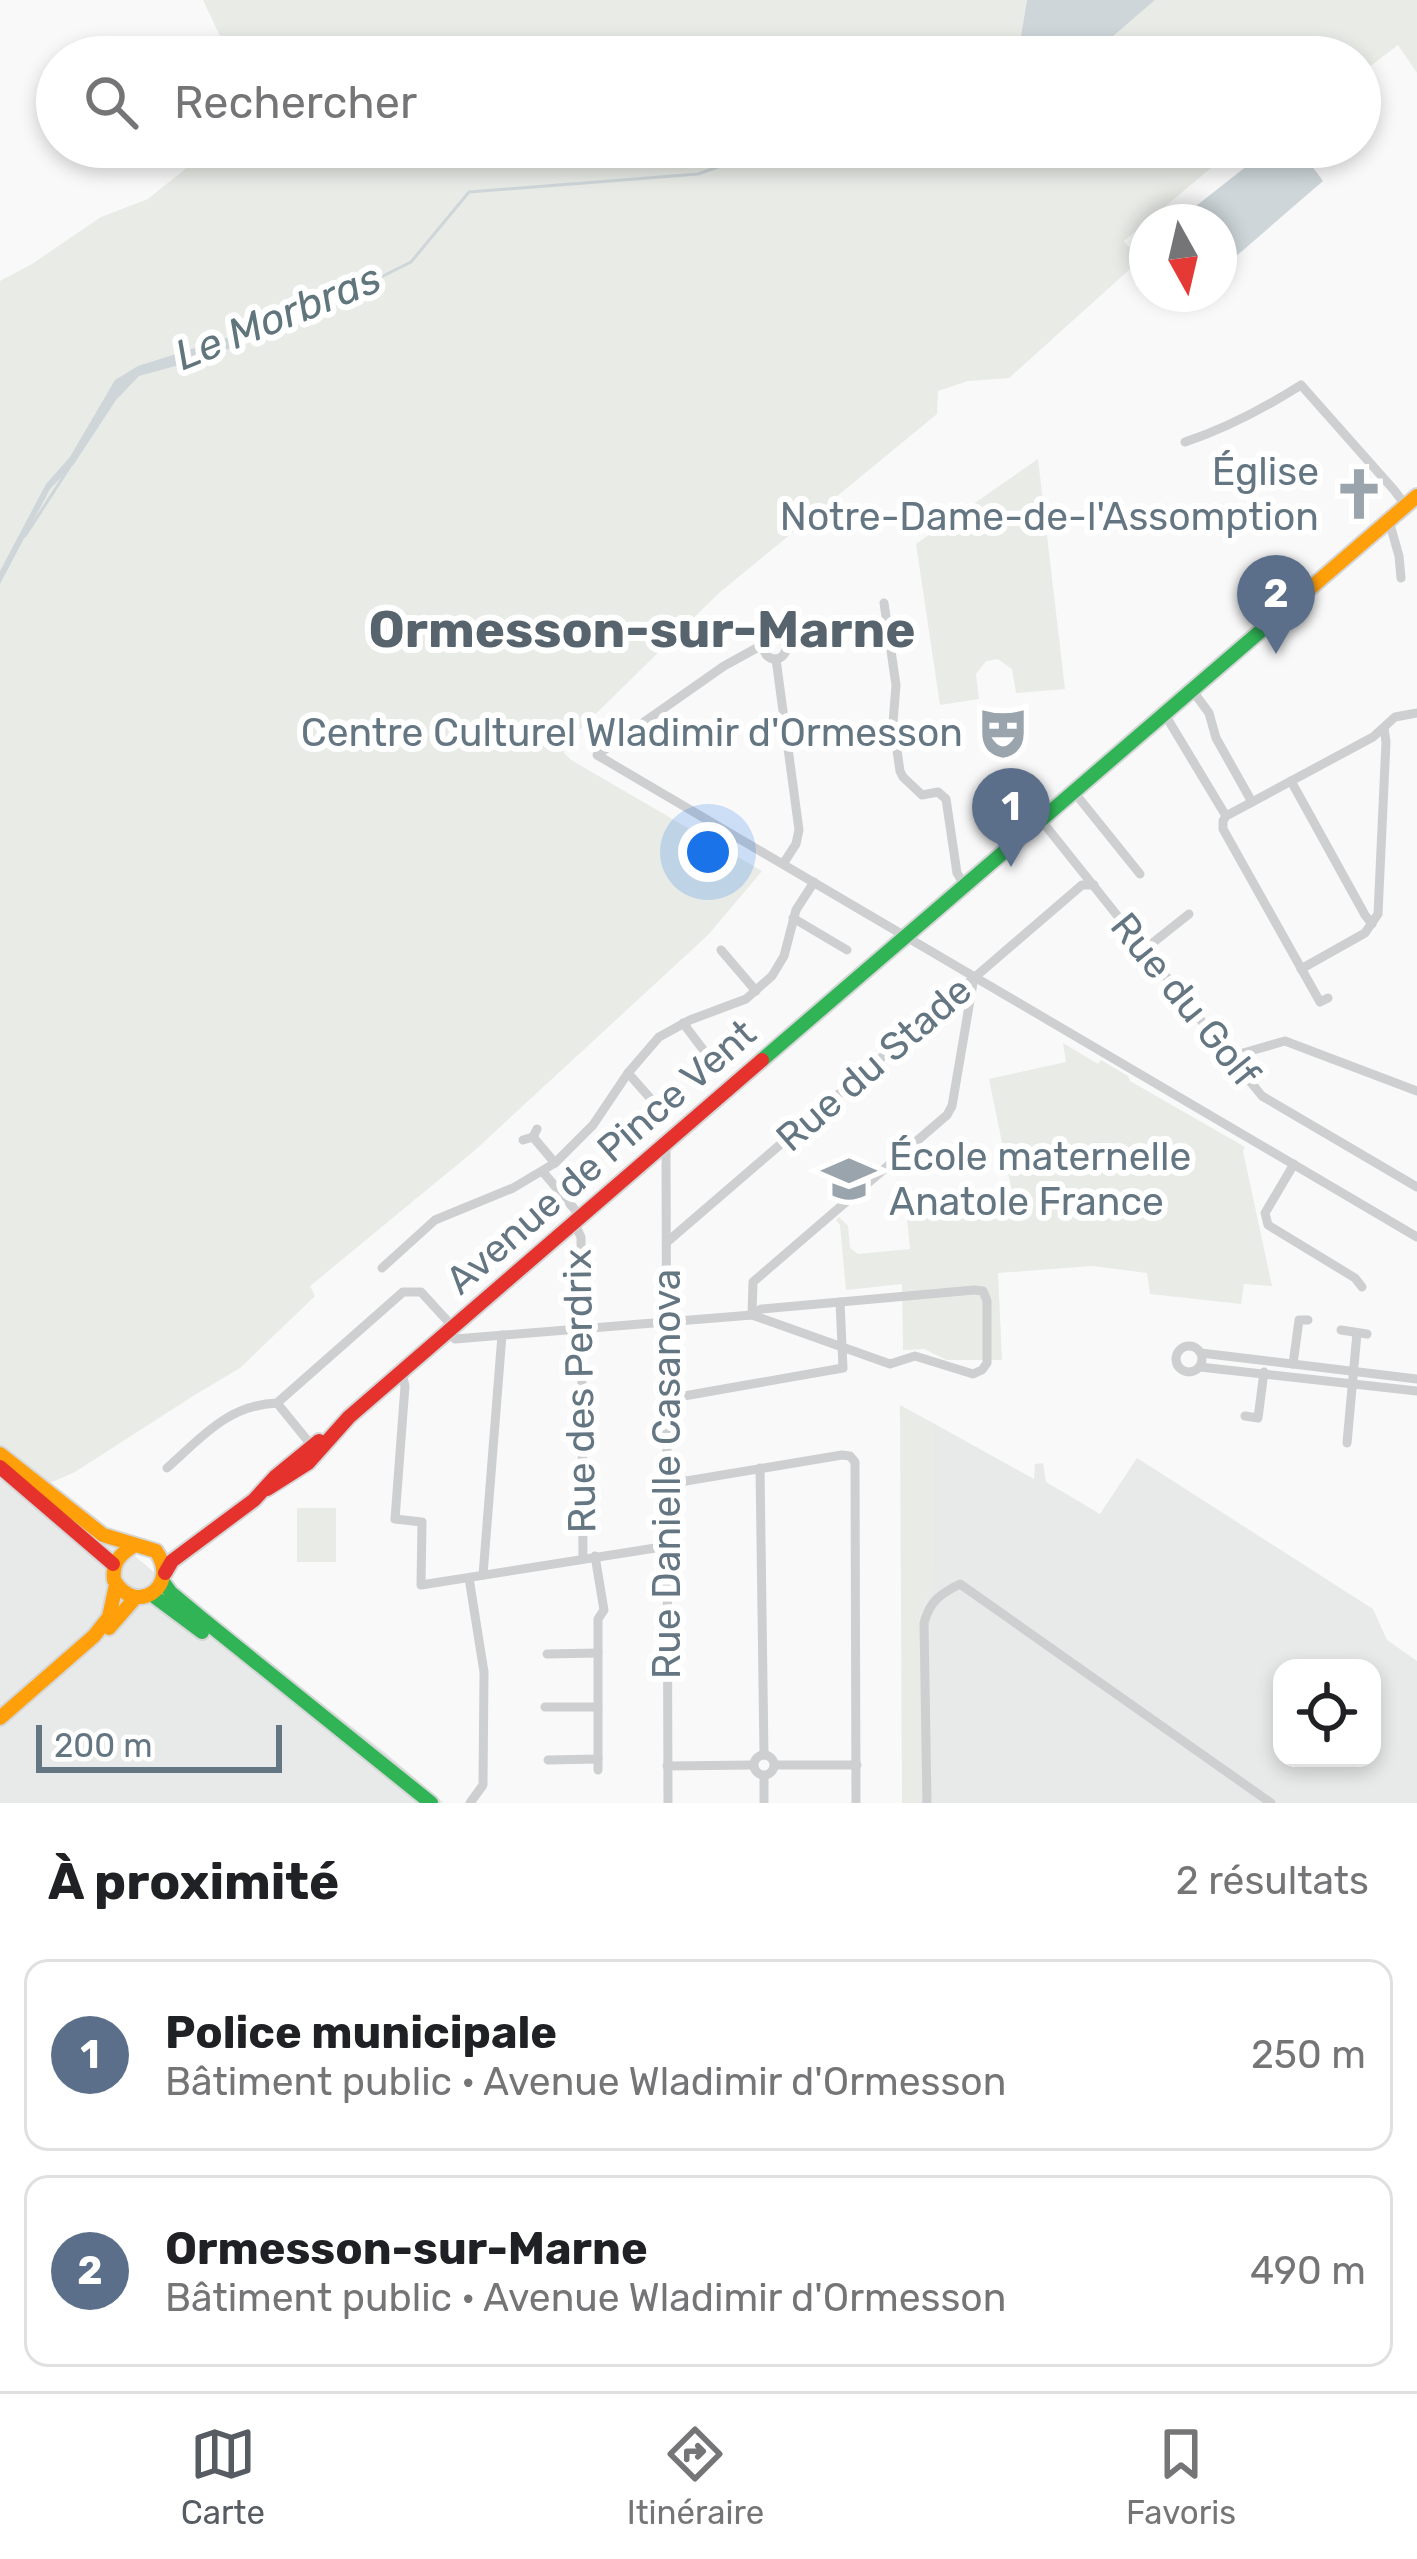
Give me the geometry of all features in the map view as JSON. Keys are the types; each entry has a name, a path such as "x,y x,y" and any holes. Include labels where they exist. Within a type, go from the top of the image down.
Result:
{"main road":[{"name":"Avenue de Pince Vent","path":"164,1577 172,1561 308,1463 339,1428 451,1330 1411,501"},
{"name":"Avenue de Pince Vent","path":"268,1489 312,1446 339,1428"},
{"path":"0,1454 100,1534 154,1550 164,1577 201,1618 431,1803"},
{"path":"0,1467 113,1564"},
{"name":"Avenue de Pince Vent","path":"154,1550 176,1547 212,1532"},
{"path":"0,1718 94,1636 109,1617 116,1585 113,1564 120,1552 133,1546"},
{"path":"94,1636 110,1628 126,1606 164,1577"},
{"path":"116,1585 128,1595 144,1596 418,1803"}],"street":[{"path":"1185,442 1253,415 1301,385 1394,490 1411,501"},
{"path":"1389,521 1401,578"},
{"path":"884,603 896,685 893,717 901,775 922,794 938,792 946,799 957,872 965,886"},
{"path":"776,659 785,651 785,644 775,637 724,666 597,755 1417,1237"},
{"path":"764,644 766,655 776,659"},
{"path":"776,659 799,830 783,864"},
{"path":"1192,689 1209,713 1216,738 1252,802"},
{"path":"1328,998 1320,1003 1222,821 1384,728 1395,717 1417,712"},
{"path":"1164,713 1226,816"},
{"path":"1301,969 1365,933 1378,914 1384,728"},
{"path":"1291,781 1372,924"},
{"path":"1074,792 1139,874"},
{"name":"Rue du Golf","path":"1041,820 1088,885 1227,1053 1238,1060 1262,1096 1417,1187"},
{"path":"382,1268 445,1214 493,1197 555,1163 593,1125 659,1037 756,991 784,956 793,918 814,882"},
{"name":"Rue du Stade","path":"667,1242 1088,885"},
{"path":"1144,949 1189,914"},
{"path":"793,918 847,950"},
{"path":"722,950 756,991"},
{"path":"752,1315 753,1282 947,1114 974,977"},
{"path":"683,1023 714,1064"},
{"path":"1238,1060 1243,1053 1286,1041 1417,1091"},
{"path":"628,1073 658,1107"},
{"path":"531,1135 555,1163"},
{"name":"Rue Danielle Casanova","path":"663,1147 668,1803"},
{"path":"1294,1164 1265,1213 1268,1226 1355,1278 1362,1287"},
{"path":"543,1172 578,1222"},
{"name":"Rue des Perdrix","path":"578,1222 589,1557 604,1610 598,1619 598,1764"},
{"path":"166,1468 232,1412 277,1403 404,1292 421,1292 455,1339 752,1315 890,1364 915,1356 974,1374 987,1363 983,1291 761,1309 752,1315"},
{"path":"667,1399 843,1368 840,1302"},
{"path":"1293,1364 1299,1320 1308,1320"},
{"path":"1341,1330 1362,1333 1353,1371 1347,1443"},
{"path":"483,1575 502,1335"},
{"path":"1200,1367 1197,1348 1186,1346 1176,1355 1181,1370 1190,1372 1200,1367 1417,1391"},
{"path":"1201,1353 1417,1379"},
{"path":"1245,1416 1258,1418 1265,1361"},
{"path":"402,1373 405,1386 395,1519 422,1522 421,1585 668,1546"},
{"path":"277,1403 312,1446"},
{"path":"668,1484 842,1455 855,1462 856,1803"},
{"path":"760,1468 764,1755"},
{"path":"470,1577 484,1672 483,1785 470,1803"},
{"path":"927,1803 924,1623 929,1604 960,1584 1271,1803"},
{"path":"547,1654 598,1654"},
{"path":"545,1707 598,1707"},
{"path":"753,1765 764,1755"},
{"path":"764,1755 775,1765 764,1776"},
{"path":"548,1760 615,1764"},
{"path":"668,1766 753,1765"},
{"path":"753,1765 764,1776"},
{"path":"775,1765 857,1765"},
{"path":"764,1776 764,1803"}],"shaded area":[{"path":"203,0 1027,0 1021,36 220,36"},
{"path":"1027,0 1155,0 1113,36 1021,36"},
{"path":"1155,0 1417,0 1417,73 1398,45 1381,58 1381,36 1113,36"},
{"path":"186,168 1211,168 1168,204 1129,204 1129,237 1124,241 1129,247 1129,270 1009,378 968,381 938,391 937,414 719,593 565,744 564,753 571,760 762,871 709,934 474,1151 310,1286 315,1296 240,1368 50,1483 0,1448 0,281 101,217 148,199"},
{"path":"1244,168 1313,168 1323,181 1237,255 1237,204 1199,204"},
{"path":"356,286 356,295 332,309 201,359 139,376 50,489 0,584 0,571 46,484 70,457 115,380 138,366 328,303"},
{"path":"1038,459 1065,689 1016,693 1012,669 998,659 986,661 976,674 979,699 940,705 916,544"},
{"path":"1063,1043 1098,1064 1101,1060 1245,1147 1272,1286 1244,1284 1241,1304 1150,1294 1147,1273 1092,1266 998,1273 1002,1360 947,1360 924,1349 903,1350 902,1284 846,1290 836,1220 839,1217 848,1226 850,1248 858,1254 910,1249 907,1218 1015,1206 989,1079 1066,1062"},
{"path":"900,1405 933,1423 932,1585 921,1616 921,1803 902,1803"},
{"path":"933,1423 1034,1479 1035,1464 1043,1463 1046,1482 1100,1514 1137,1458 1373,1609 1387,1640 1417,1661 1417,1803 921,1803 921,1616 932,1585"},
{"path":"11,1456 444,1803 0,1803 0,1465"},
{"path":"297,1508 336,1508 336,1562 297,1562"}],"waterway":[{"name":"Le Morbras","path":"353,291 411,262 469,192 698,174 715,168"},
{"name":"Le Morbras","path":"25,536 69,468"}],"traffic: fast":[{"path":"762,1060 1278,616"},
{"path":"163,1582 431,1803"},
{"path":"151,1594 202,1632"}],"traffic: slow":[{"path":"1278,616 1417,496"},
{"path":"0,1454 103,1535 156,1551 163,1576 159,1586 143,1597 123,1591 114,1580 118,1560 133,1546"},
{"path":"0,1718 94,1636 109,1617 116,1585"},
{"path":"109,1628 136,1597"}],"traffic: jam":[{"path":"267,1489 308,1463 349,1417 762,1060"},
{"path":"165,1573 172,1561 254,1500 319,1441"},
{"path":"0,1467 113,1564"}],"place":[{"name":"Église Notre-Dame-de-l'Assomption","path":"1359,494"},
{"name":"Ormesson-sur-Marne","path":"1276,654"},
{"name":"Centre Culturel Wladimir d'Ormesson","path":"1003,733"},
{"name":"Police municipale","path":"1011,867"},
{"name":"École maternelle Anatole France","path":"849,1179"}],"district":[{"name":"Ormesson-sur-Marne","path":"642,629"}]}
